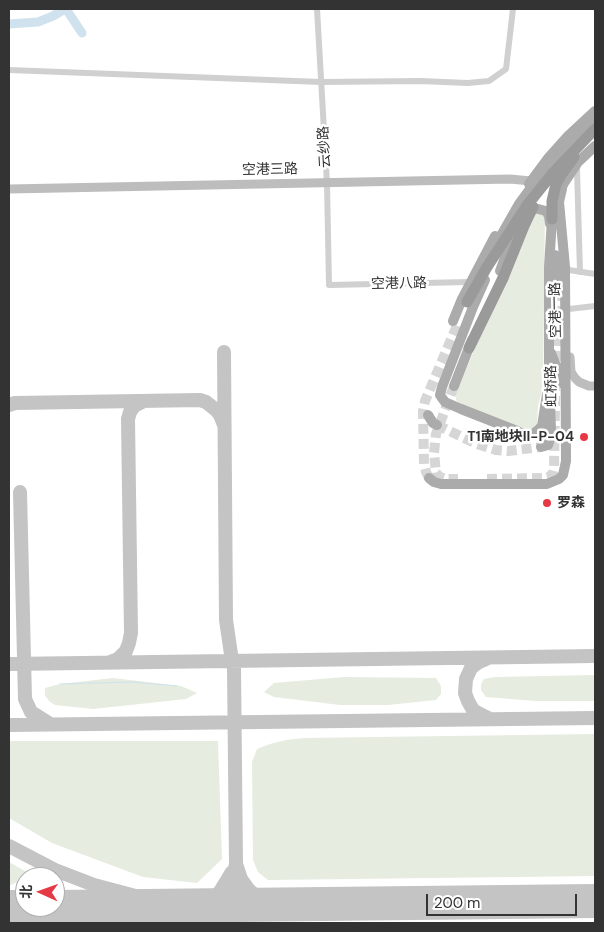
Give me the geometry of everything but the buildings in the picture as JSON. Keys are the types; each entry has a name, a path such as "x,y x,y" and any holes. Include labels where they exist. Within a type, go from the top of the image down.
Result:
{"highway":[{"path":"467,302 487,267 528,204 568,156 595,129"},
{"path":"563,186 569,171 595,136"},
{"path":"556,219 552,201 556,184 570,162 590,145"},
{"path":"470,348 530,212 568,156"}],"main road":[{"path":"595,111 567,137 531,181 499,230 470,282 455,322 519,204 532,185 595,117"},
{"path":"548,381 542,426 540,430 533,434 517,432 445,402 440,395 482,286 520,217 544,179 595,124"},
{"name":"虹桥路","path":"429,478 441,484 547,484 559,479 563,475 566,461 565,267 554,205 563,186 590,145"},
{"path":"454,386 520,217 529,209 540,208 546,211 549,216 551,232"},
{"path":"556,219 557,276"},
{"name":"虹桥路","path":"541,447 548,445 551,431 548,381 549,274 551,232 556,219"},
{"path":"462,336 468,311 470,282"},
{"path":"549,348 565,389"},
{"path":"428,415 433,423 438,425"}],"street":[{"name":"云纱路","path":"317,9 327,183 329,285"},
{"path":"9,70 321,82 420,81 468,83 488,81 506,69 513,9"},
{"path":"578,162 580,272"},
{"name":"空港三路","path":"9,189 510,179 531,181"},
{"name":"空港一路","path":"556,219 566,237 569,258 571,372 580,382 592,386"},
{"path":"569,270 595,274"},
{"name":"空港八路","path":"329,285 470,282"},
{"path":"569,309 595,306"}],"shaded area":[{"path":"533,212 545,212 543,387 538,406 537,424 527,431 460,404 456,400 456,393"},
{"path":"595,675 595,701 535,701 486,697 481,690 481,684 484,679 495,677"},
{"path":"344,677 436,678 441,686 441,694 436,700 388,705 340,705 274,697 264,692 274,683"},
{"path":"113,678 181,686 197,693 186,699 93,709 55,705 45,695 45,688 60,684"},
{"path":"595,734 595,876 268,880 258,872 253,860 252,762 257,749 270,744 304,738"},
{"path":"9,741 218,741 222,859 197,883 143,877 52,843 9,818"},
{"path":"9,862 18,867 15,867 15,883 9,885"}],"waterway":[{"path":"9,24 38,22 65,9"},
{"path":"66,9 82,33"},
{"path":"60,684 132,682 177,686"}],"taxiway":[{"path":"224,352 226,620 234,668 236,863 233,883 232,923"},
{"path":"9,405 15,403 200,400 216,410 224,425"},
{"path":"110,662 118,659 126,651 131,633 128,419 134,406 144,401"},
{"path":"20,492 25,699 31,712 50,724"},
{"path":"9,664 595,656"},
{"path":"488,658 471,668 466,679 465,693 473,710 490,719"},
{"path":"9,725 595,718"},
{"path":"9,846 55,870 94,885 143,898 196,905 206,903 217,895 232,872"},
{"path":"236,864 241,879 249,890 257,897 277,904"},
{"path":"521,901 563,905 595,911"},
{"path":"9,910 15,909"}],"runway":[{"path":"65,907 595,901"},
{"path":"9,907 15,907"}],"tunnel":[{"path":"487,479 544,478 549,477 553,473 557,276"},
{"path":"429,478 424,464 423,411 425,401 458,323"},
{"path":"454,386 436,434 434,453 436,473 446,479 458,479"},
{"path":"437,425 477,444 496,450 508,451 541,447"}],"place":[{"name":"T1南地块II-P-04","path":"584,437"},
{"name":"罗森","path":"547,503"}]}
